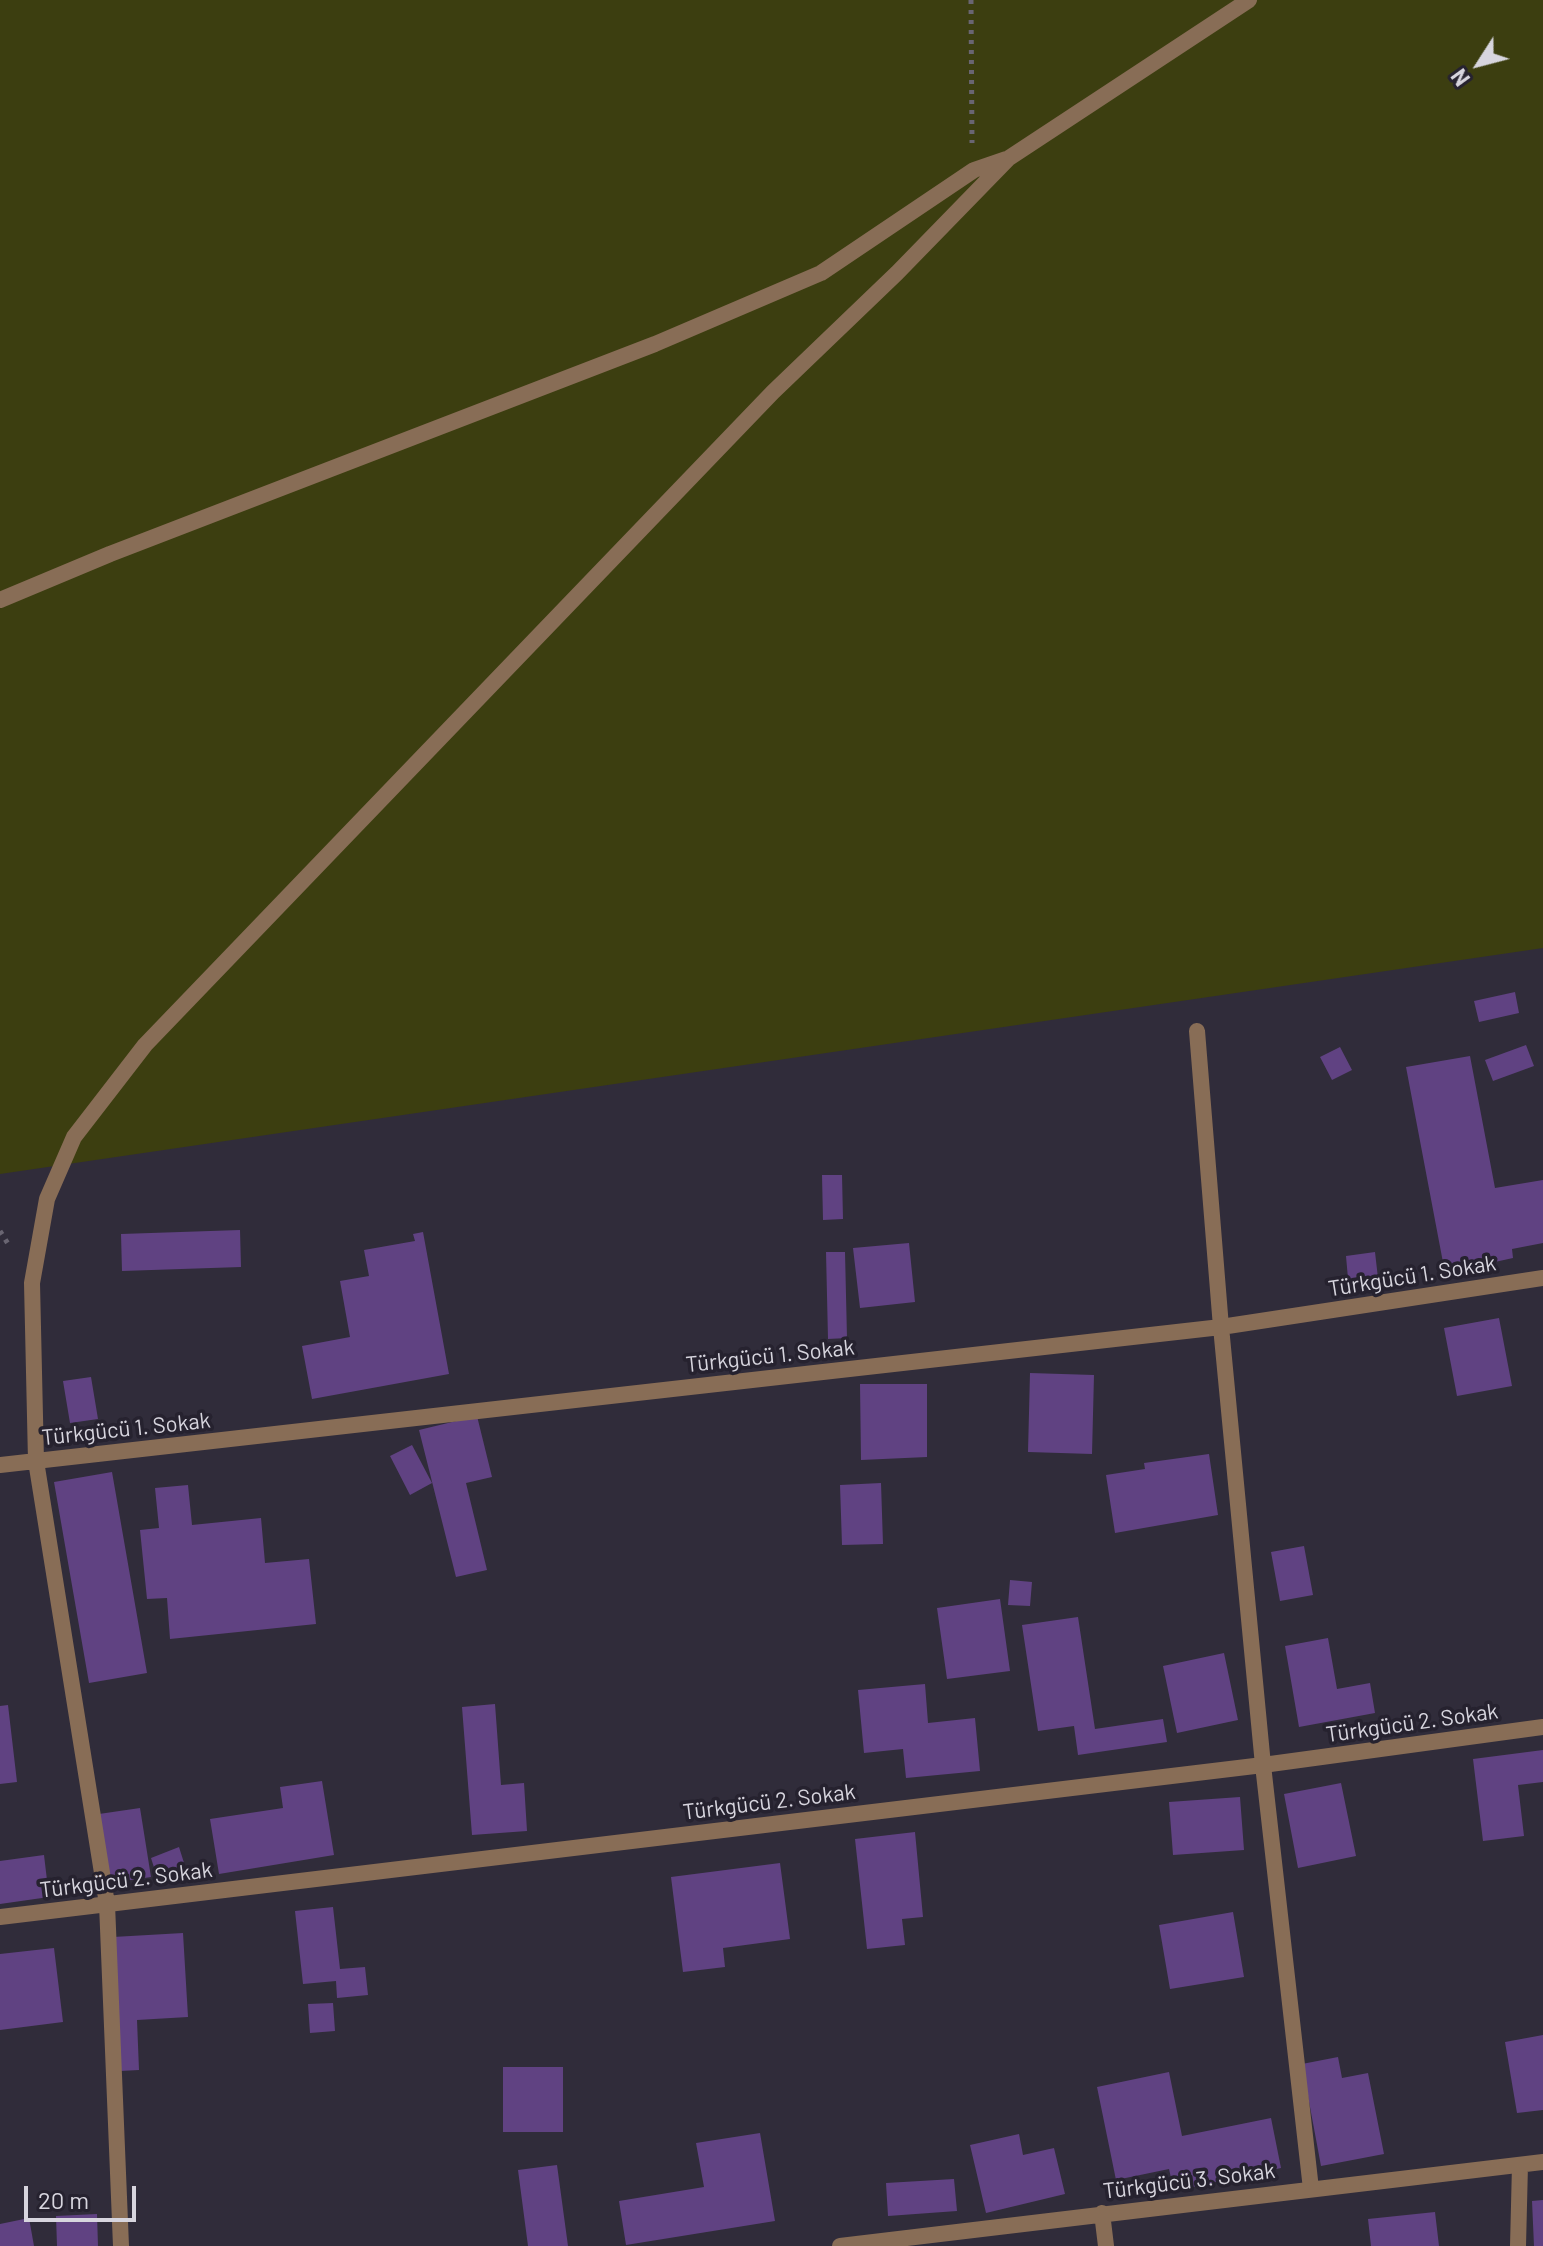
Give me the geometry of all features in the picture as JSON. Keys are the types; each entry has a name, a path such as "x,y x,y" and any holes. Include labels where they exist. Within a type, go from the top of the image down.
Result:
{"street":[{"path":"121,2246 107,1904 36,1461 34,1269 47,1199 74,1137 145,1045 773,392 897,273 1009,158 1249,0"},
{"path":"0,600 110,554 655,344 821,273 974,170 1009,158"},
{"path":"1197,1031 1221,1327 1263,1765 1311,2189"},
{"name":"Türkgücü 1. Sokak","path":"0,1465 1221,1327 1543,1278"},
{"name":"Türkgücü 2. Sokak","path":"0,1917 1263,1765 1543,1727"},
{"name":"Türkgücü 3. Sokak","path":"840,2246 1543,2162"},
{"path":"1518,2246 1520,2165"},
{"path":"1102,2213 1106,2246"}],"path":[{"path":"971,0 970,118 974,170"}],"shaded area":[{"path":"0,0 1543,0 1543,948 0,1174"}],"building":[{"path":"1515,992 1519,1013 1479,1022 1474,1001"},
{"path":"1526,1045 1534,1066 1493,1081 1485,1060"},
{"path":"1340,1047 1352,1070 1332,1080 1320,1057"},
{"path":"1470,1056 1495,1188 1543,1180 1543,1243 1512,1249 1513,1258 1445,1273 1406,1067"},
{"path":"822,1175 842,1175 843,1219 823,1220"},
{"path":"240,1230 241,1267 122,1271 121,1234"},
{"path":"423,1232 449,1374 312,1399 302,1346 350,1337 340,1281 369,1276 364,1250 415,1241 413,1234"},
{"path":"909,1243 915,1302 860,1308 853,1248"},
{"path":"826,1252 845,1252 847,1338 828,1339"},
{"path":"1375,1252 1379,1287 1349,1290 1346,1256"},
{"path":"1499,1318 1512,1386 1457,1396 1444,1328"},
{"path":"1030,1373 1094,1375 1092,1454 1028,1452"},
{"path":"91,1377 98,1419 70,1423 63,1381"},
{"path":"860,1384 927,1384 927,1457 861,1460"},
{"path":"477,1416 492,1477 466,1483 487,1570 456,1577 419,1430"},
{"path":"412,1445 432,1483 410,1495 390,1456"},
{"path":"1209,1454 1218,1515 1115,1533 1106,1475 1145,1469 1144,1463"},
{"path":"112,1472 147,1673 89,1683 54,1482"},
{"path":"881,1483 883,1544 842,1545 840,1485"},
{"path":"188,1485 192,1525 261,1518 265,1563 309,1559 316,1624 170,1639 167,1598 147,1599 140,1530 159,1528 155,1488"},
{"path":"1304,1546 1313,1595 1280,1601 1271,1552"},
{"path":"1010,1580 1032,1582 1030,1606 1008,1605"},
{"path":"1000,1599 1010,1671 947,1679 937,1608"},
{"path":"1078,1617 1095,1729 1163,1719 1167,1742 1078,1755 1074,1726 1038,1731 1022,1625"},
{"path":"1328,1638 1337,1689 1370,1683 1375,1713 1299,1727 1285,1646"},
{"path":"1224,1653 1238,1720 1177,1733 1163,1666"},
{"path":"925,1684 928,1723 975,1718 980,1771 906,1778 903,1749 864,1753 858,1690"},
{"path":"495,1704 501,1785 524,1783 527,1831 472,1835 462,1707"},
{"path":"8,1705 17,1782 0,1784 0,1706"},
{"path":"1543,1750 1543,1782 1518,1785 1524,1836 1483,1841 1473,1759"},
{"path":"322,1781 334,1855 219,1874 210,1819 283,1808 280,1787"},
{"path":"1341,1783 1356,1856 1298,1868 1284,1794"},
{"path":"1240,1797 1244,1850 1173,1855 1169,1802"},
{"path":"140,1808 151,1877 111,1883 99,1814"},
{"path":"915,1832 923,1917 902,1919 905,1945 867,1949 855,1839"},
{"path":"179,1847 185,1866 157,1877 151,1858"},
{"path":"44,1855 49,1897 0,1904 0,1861"},
{"path":"780,1863 790,1939 723,1948 725,1967 683,1972 671,1877"},
{"path":"333,1907 340,1969 365,1967 368,1995 337,1998 336,1981 303,1984 295,1911"},
{"path":"1233,1912 1244,1977 1170,1989 1159,1925"},
{"path":"183,1933 188,2017 137,2020 139,2070 120,2071 113,1937"},
{"path":"54,1948 63,2022 0,2030 0,1954"},
{"path":"333,2003 335,2031 310,2033 308,2004"},
{"path":"1543,2035 1543,2110 1517,2113 1505,2042"},
{"path":"1338,2057 1342,2078 1368,2073 1384,2154 1321,2166 1302,2064"},
{"path":"503,2067 563,2067 563,2132 503,2132"},
{"path":"1169,2072 1182,2136 1271,2118 1281,2168 1174,2191 1169,2169 1116,2180 1097,2087"},
{"path":"760,2133 775,2221 626,2245 619,2201 704,2187 696,2143"},
{"path":"1019,2134 1023,2155 1054,2148 1065,2194 986,2213 970,2145"},
{"path":"557,2165 568,2246 528,2246 518,2170"},
{"path":"954,2179 957,2211 888,2216 886,2183"},
{"path":"1543,2200 1543,2246 1534,2246 1532,2201"},
{"path":"1435,2212 1439,2246 1371,2246 1368,2219"},
{"path":"97,2214 98,2246 57,2246 56,2216"},
{"path":"29,2218 34,2246 0,2246 0,2224"}]}
